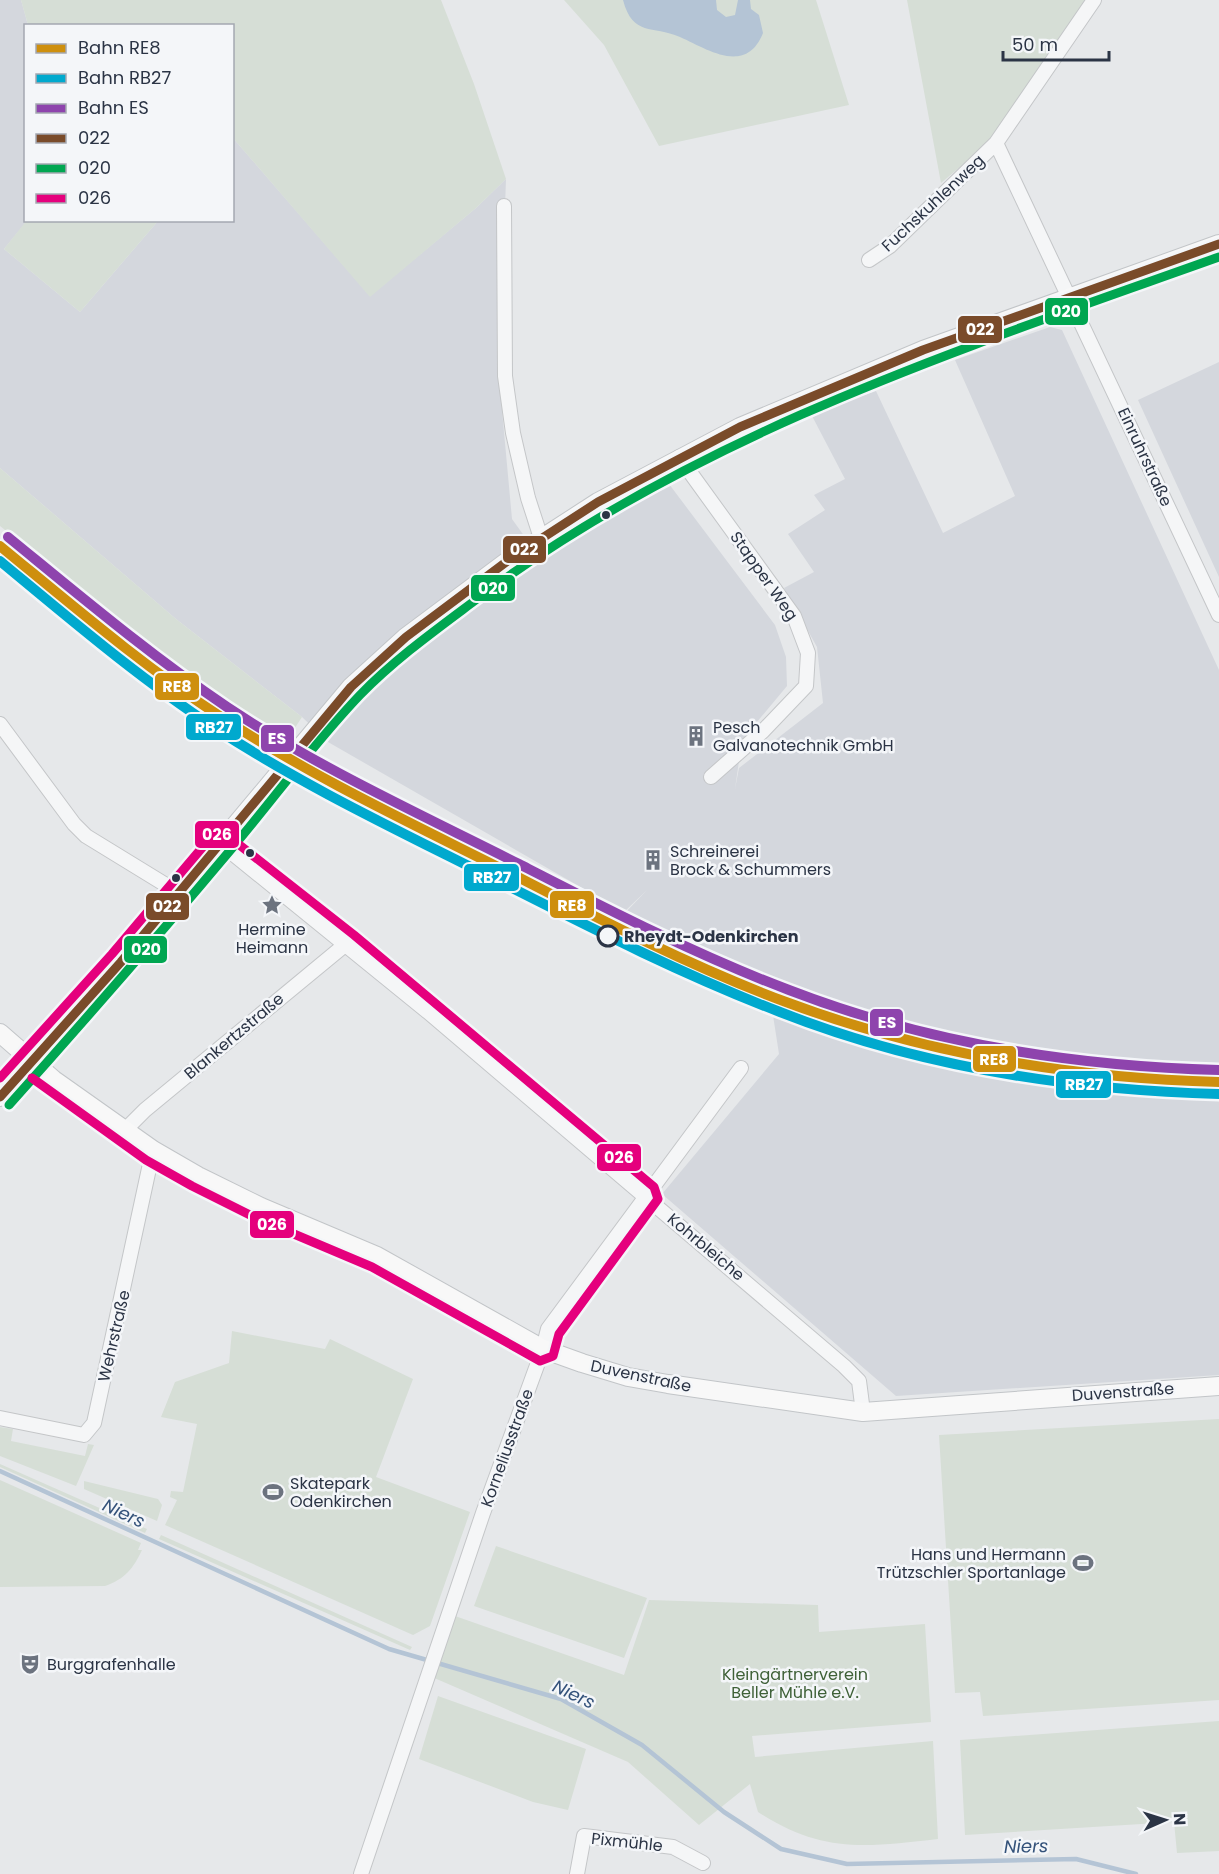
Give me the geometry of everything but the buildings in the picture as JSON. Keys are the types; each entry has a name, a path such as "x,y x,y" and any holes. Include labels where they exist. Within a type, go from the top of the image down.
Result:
{"main road":[{"path":"0,1097 221,844 322,718 351,687 406,637 541,538 606,497 740,427 923,350 1219,244"},
{"name":"Duvenstraße","path":"0,1034 31,1062 153,1150 261,1207 377,1256 543,1349 628,1377 863,1412 1219,1386"}],"street":[{"name":"Fuchskuhlenweg","path":"869,260 890,246 996,143 1094,0"},
{"name":"Fuchskuhlenweg","path":"996,143 1070,298"},
{"path":"504,206 505,376 513,433 528,498 541,538"},
{"name":"Einruhrstraße","path":"1070,298 1219,615"},
{"name":"Stapper Weg","path":"679,457 794,616 808,653 806,686 763,731 711,777"},
{"path":"0,724 74,824 86,836 179,893"},
{"name":"Kohrbleiche","path":"221,844 346,944 844,1366 859,1381 863,1412"},
{"name":"Blankertzstraße","path":"125,1130 145,1110 346,944"},
{"name":"Korneliusstraße","path":"361,1874 548,1329 741,1068"},
{"name":"Wehrstraße","path":"0,1418 84,1435 94,1423 153,1150"},
{"name":"Pixmühle","path":"577,1874 584,1836 673,1848 703,1863"}],"shaded area":[{"path":"0,0 21,0 28,24 24,24 24,222 26,222 4,249 80,312 157,222 234,222 234,139 370,296 476,208 506,179 499,378 512,519 535,551 663,476 775,625 786,657 787,686 742,740 735,789 739,768 823,703 817,647 784,588 814,572 788,534 825,510 814,495 845,479 811,414 876,391 943,533 1015,496 955,360 1050,327 1062,330 1219,670 1219,1375 896,1396 662,1194 779,1054 768,983 625,913 647,890 624,912 328,742 302,717 176,619 0,468"},
{"path":"1219,362 1219,577 1138,400"}],"green space":[{"path":"21,0 441,0 474,84 506,179 476,208 370,297 234,139 234,24 28,24"},
{"path":"564,0 816,0 849,105 659,146 604,45"},
{"path":"907,0 1087,0 1048,53 993,139 941,183"},
{"path":"25,222 157,222 80,312 4,249"},
{"path":"0,468 176,619 302,717 287,740 176,664 0,526"},
{"path":"232,1331 325,1349 330,1339 413,1379 376,1477 470,1512 430,1626 413,1635 165,1525 177,1500 170,1497 171,1491 183,1492 197,1424 161,1417 175,1382 229,1363"},
{"name":"Hans und Hermann Trützschler Sportanlage","path":"1219,1419 1219,1700 983,1716 980,1692 955,1693 939,1435"},
{"path":"0,1427 13,1429 11,1441 85,1456 88,1444 94,1445 76,1486 0,1456"},
{"path":"0,1464 147,1529 145,1533 0,1467"},
{"path":"0,1480 141,1543 138,1550 142,1550 135,1563 123,1577 105,1586 0,1587"},
{"path":"84,1481 158,1499 162,1505 157,1521 84,1489"},
{"path":"161,1535 412,1647 410,1650 159,1539"},
{"path":"496,1546 647,1598 624,1658 474,1606"},
{"name":"Kleingärtnerverein Beller Mühle e.V.","path":"649,1600 818,1605 819,1632 925,1624 931,1722 752,1736 755,1757 933,1741 938,1839 866,1845 824,1841 803,1835 781,1826 758,1812 750,1784 699,1825 628,1762 432,1677 455,1616 624,1675"},
{"path":"438,1696 586,1749 568,1810 533,1802 419,1759"},
{"path":"1219,1721 1219,1851 1177,1853 1174,1822 965,1835 960,1740"}],"water":[{"path":"623,0 716,0 717,10 726,17 735,15 738,0 750,0 751,9 759,15 763,33 756,46 747,53 725,56 670,33 638,25 627,12"}],"waterway":[{"name":"Niers","path":"0,1471 389,1649 561,1699 642,1745 724,1812 781,1849 847,1864 1076,1859 1136,1874"}],"rail line":[{"name":"ES","path":"8,537 170,667 262,729 407,808 720,962 841,1008 946,1038 1054,1057 1164,1068 1219,1070"},
{"name":"RE8","path":"0,546 136,656 192,697 256,739 328,781 402,819 614,926 716,974 838,1020 945,1049 1054,1069 1164,1080 1219,1082"},
{"name":"RB27","path":"0,561 132,668 187,709 250,750 323,792 397,830 608,936 710,983 833,1031 941,1061 1051,1081 1163,1092 1219,1094"}],"transit line":[{"name":"022","path":"0,1097 121,962 351,687 406,637 513,557 598,502 740,427 923,350 1219,244"},
{"name":"020","path":"9,1105 178,912 343,713 373,682 402,657 477,599 562,540 650,488 741,442 834,400 929,362 1219,257"},
{"name":"026","path":"0,1078 112,954 212,836 223,832 354,935 654,1187 658,1199 559,1334 553,1356 540,1361 372,1267 256,1218 192,1186 146,1160 32,1078"}],"place":[{"name":"Pesch Galvanotechnik GmbH","path":"696,736"},
{"name":"Schreinerei Brock & Schummers","path":"653,860"},
{"name":"Hermine Heimann","path":"272,905"},
{"name":"Rheydt-Odenkirchen","path":"608,936"},
{"name":"Skatepark Odenkirchen","path":"273,1492"},
{"name":"Hans und Hermann Trützschler Sportanlage","path":"1083,1563"},
{"name":"Burggrafenhalle","path":"30,1664"}]}
